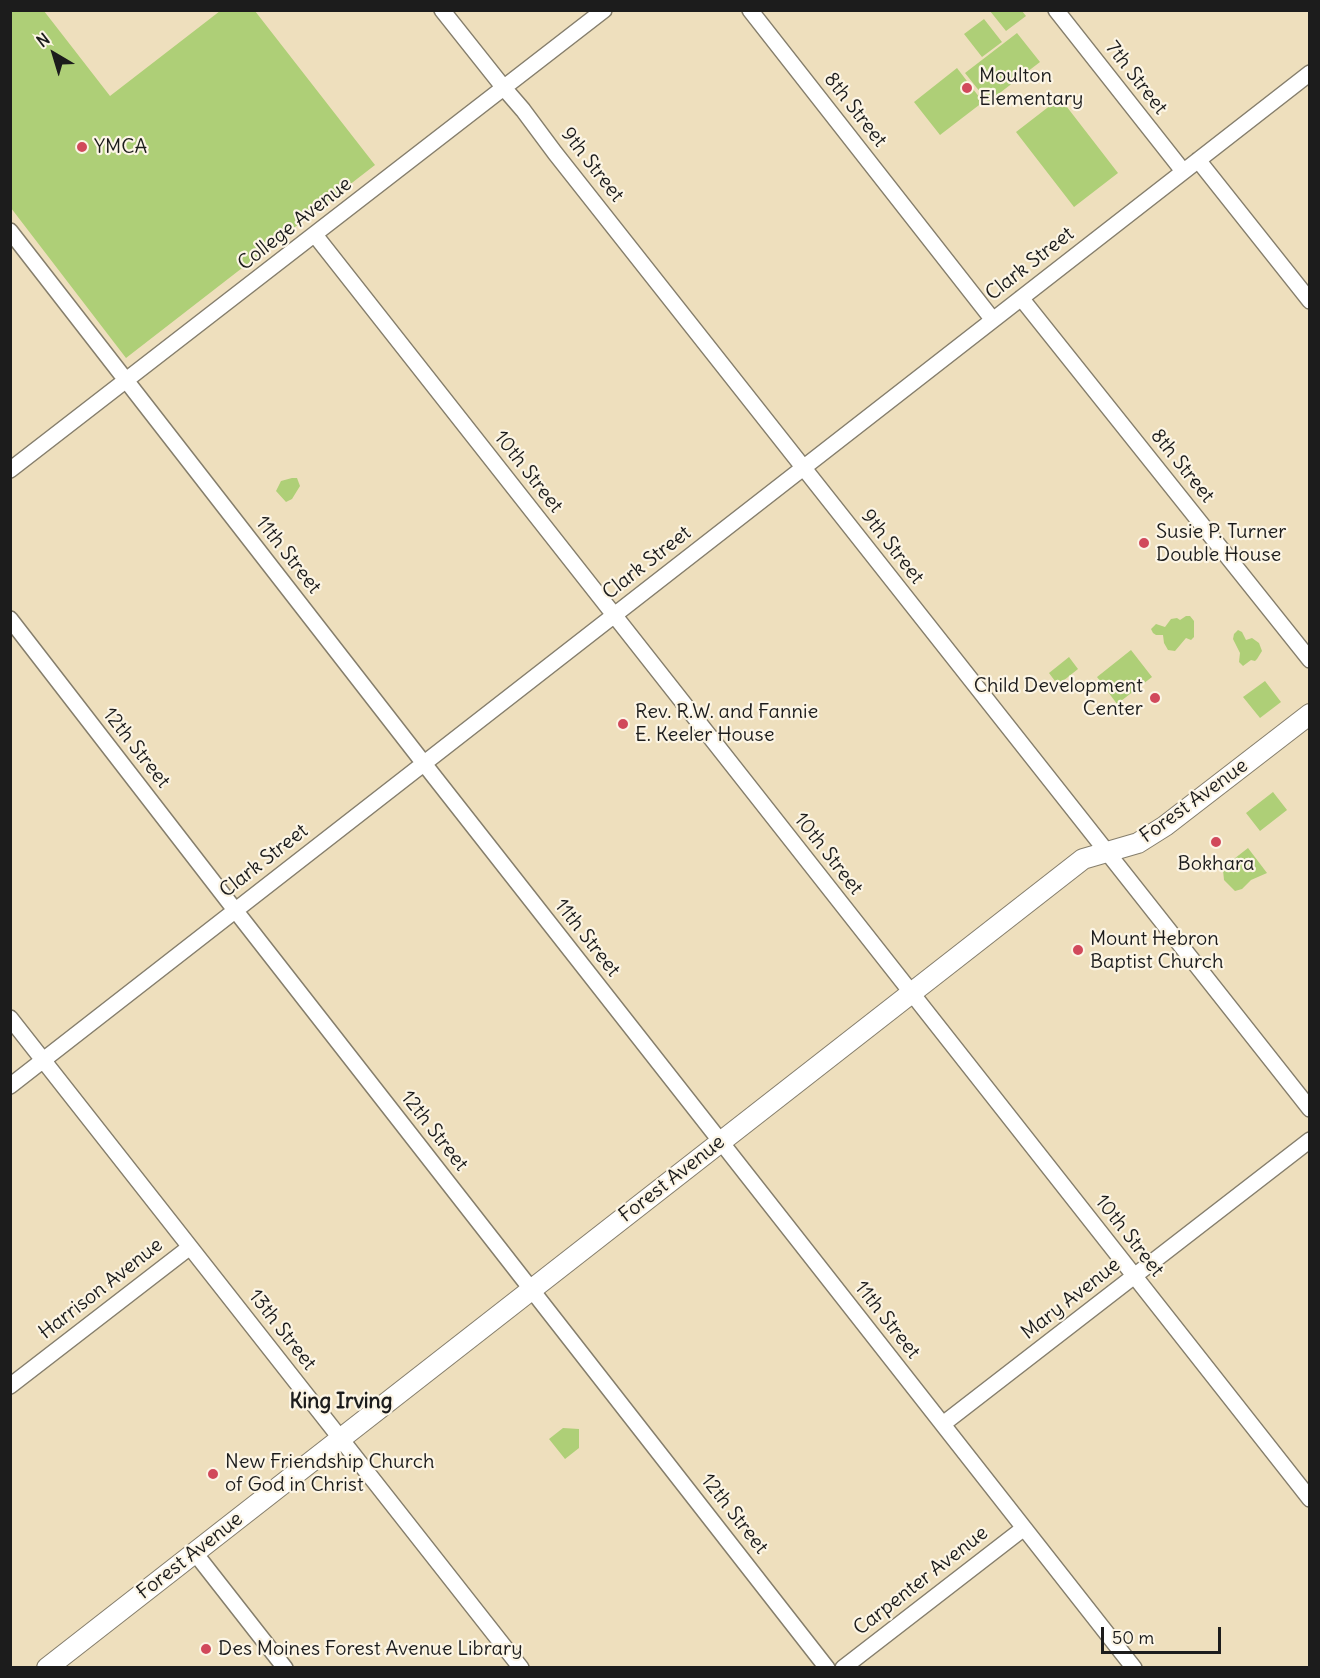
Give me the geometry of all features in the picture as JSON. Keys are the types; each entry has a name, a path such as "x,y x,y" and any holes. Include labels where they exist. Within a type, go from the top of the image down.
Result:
{"street":[{"name":"9th Street","path":"442,10 1310,1109"},
{"name":"College Avenue","path":"10,470 604,10"},
{"name":"8th Street","path":"750,10 993,320"},
{"name":"7th Street","path":"1056,10 1183,171"},
{"name":"Clark Street","path":"10,1086 1310,73"},
{"path":"1198,160 1310,301"},
{"name":"11th Street","path":"10,231 424,764 1134,1668"},
{"name":"10th Street","path":"315,235 1310,1499"},
{"name":"8th Street","path":"1021,298 1310,660"},
{"name":"12th Street","path":"10,619 827,1668"},
{"name":"Forest Avenue","path":"47,1668 340,1437 1083,860 1138,843 1165,826 1309,715"},
{"name":"13th Street","path":"10,1018 521,1668"},
{"name":"Mary Avenue","path":"943,1424 1310,1140"},
{"name":"Harrison Avenue","path":"10,1386 190,1247"},
{"name":"Carpenter Avenue","path":"843,1668 1024,1528"},
{"path":"195,1552 285,1668"}],"green space":[{"path":"11,10 44,11 110,96 220,11 255,11 375,165 126,358 11,208"},
{"path":"990,11 1022,11 1026,16 1006,31"},
{"path":"984,19 1002,42 982,57 964,34"},
{"path":"1017,33 1040,62 988,102 965,73"},
{"path":"957,68 983,102 940,135 914,102"},
{"path":"1060,98 1118,173 1074,207 1016,132"},
{"path":"297,478 300,486 292,499 286,502 276,491 281,481"},
{"path":"1190,616 1194,621 1194,637 1191,640 1186,638 1175,651 1168,650 1163,635 1156,635 1151,629 1156,624 1165,627 1171,619 1180,620"},
{"path":"1238,630 1242,632 1246,640 1252,638 1259,643 1262,651 1255,661 1251,660 1243,666 1239,662 1240,653 1233,639"},
{"path":"1131,650 1152,677 1117,704 1097,677"},
{"path":"1069,657 1078,669 1058,685 1049,673"},
{"path":"1265,681 1281,702 1260,718 1243,697"},
{"path":"1273,792 1287,810 1260,831 1246,813"},
{"path":"1248,848 1267,873 1235,891 1224,880 1223,870"},
{"path":"563,1428 579,1429 579,1448 565,1459 549,1439"}],"place":[{"name":"Moulton Elementary","path":"967,88"},
{"name":"YMCA","path":"82,147"},
{"name":"Susie P. Turner Double House","path":"1144,543"},
{"name":"Child Development Center","path":"1155,698"},
{"name":"Rev. R.W. and Fannie E. Keeler House","path":"623,724"},
{"name":"Bokhara","path":"1216,842"},
{"name":"Mount Hebron Baptist Church","path":"1078,950"},
{"name":"New Friendship Church of God in Christ","path":"213,1474"},
{"name":"Des Moines Forest Avenue Library","path":"206,1649"}],"district":[{"name":"King Irving","path":"341,1402"}]}
